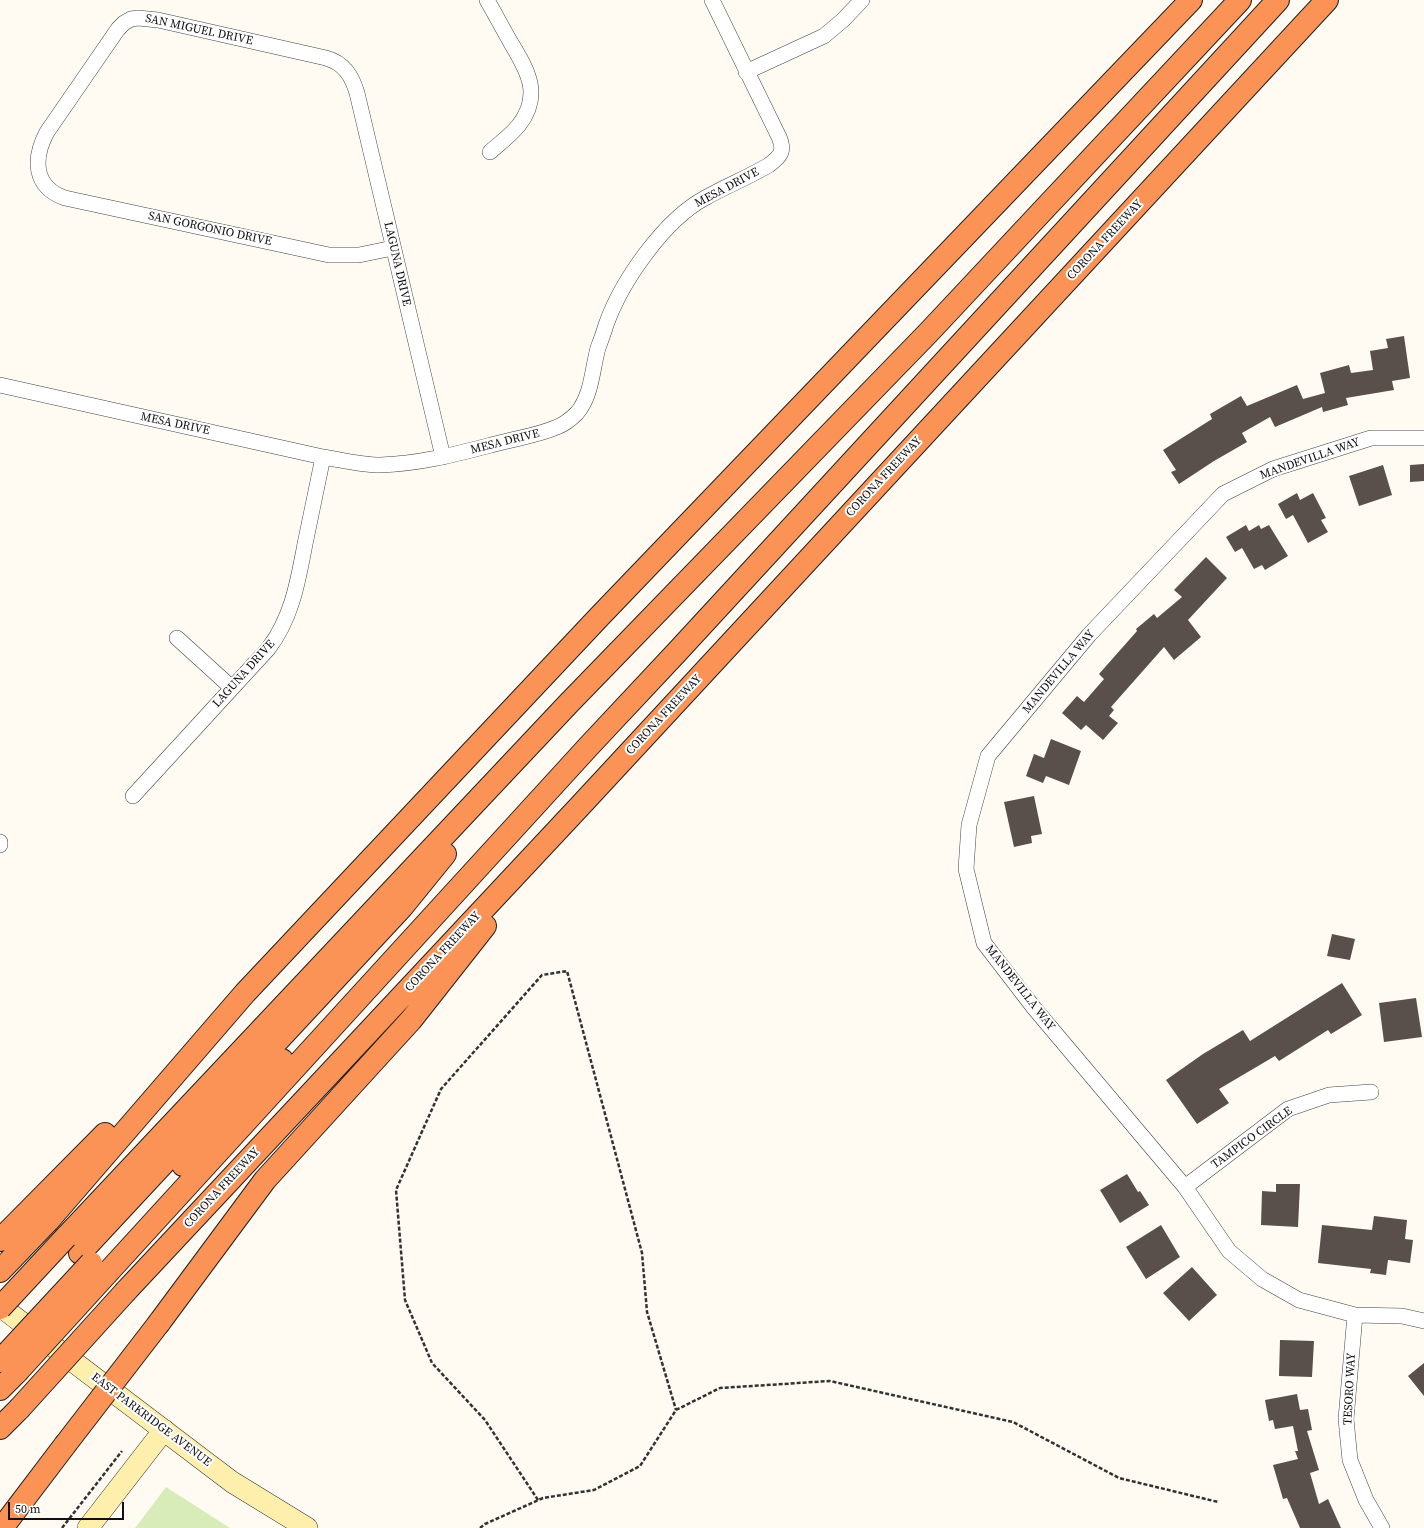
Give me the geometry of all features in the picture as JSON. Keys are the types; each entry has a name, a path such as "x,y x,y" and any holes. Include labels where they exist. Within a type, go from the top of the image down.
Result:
{"highway":[{"path":"0,1271 40,1215 245,992 599,617 1191,0"},
{"path":"0,1307 562,711 929,332 1240,0"},
{"path":"0,1341 94,1262 588,747 678,652 1278,0"},
{"name":"CORONA FREEWAY","path":"0,1428 126,1291 580,806 1327,0"},
{"path":"0,1389 9,1366 94,1262 402,908 562,711"},
{"path":"2,1528 159,1323 265,1180 411,1020 580,806"},
{"path":"0,1240 40,1215"}],"main road":[{"name":"EAST PARKRIDGE AVENUE","path":"0,1307 232,1482 307,1528"},
{"path":"88,1528 164,1430"}],"street":[{"path":"487,0 524,65 530,78 532,91 528,108 518,126 490,152"},
{"name":"MESA DRIVE","path":"0,385 323,457 362,464 380,465 408,463 443,457 548,431 571,419 581,408 587,394 598,348 617,300 634,271 649,250 664,232 692,206 704,198 762,169 779,157 782,151 782,144 712,0"},
{"path":"746,72 824,36 840,23 862,0"},
{"name":"SAN MIGUEL DRIVE","path":"39,172 38,156 47,132 111,38 124,23 130,19 138,18 158,20 326,58 338,63 348,73"},
{"name":"LAGUNA DRIVE","path":"348,73 357,93 443,457"},
{"name":"SAN GORGONIO DRIVE","path":"39,172 45,186 50,191 64,198 329,255 359,255 394,248"},
{"name":"MANDEVILLA WAY","path":"1424,438 1371,438 1274,469 1222,494 1089,635 988,756 969,825 966,869 984,943 1034,1008 1185,1187 1229,1251 1262,1279 1299,1300 1355,1315 1402,1316 1424,1321"},
{"name":"LAGUNA DRIVE","path":"133,796 268,649 279,634 287,617 296,590 323,457"},
{"path":"177,638 232,688"},
{"name":"TAMPICO CIRCLE","path":"1185,1187 1288,1110 1328,1095 1371,1092"},
{"name":"TESORO WAY","path":"1355,1315 1346,1419 1350,1460 1366,1500 1382,1528"}],"path":[{"path":"538,1500 486,1420 432,1363 405,1300 396,1190 441,1090 542,975 568,971 642,1253 647,1312 676,1410"},
{"path":"480,1528 485,1524 543,1498 594,1490 640,1466 676,1410 720,1388 830,1381 1013,1422 1118,1478 1218,1502"},
{"path":"62,1528 122,1451"}],"green space":[{"path":"166,1487 230,1528 135,1528"}],"building":[{"path":"1404,336 1410,378 1392,381 1394,390 1346,398 1348,405 1323,412 1322,407 1275,427 1270,417 1242,433 1247,442 1179,484 1171,472 1176,470 1163,450 1212,419 1210,414 1241,396 1247,406 1297,385 1303,399 1325,393 1320,373 1349,365 1351,373 1373,370 1370,351 1388,348 1386,339"},
{"path":"1424,464 1424,481 1410,482 1410,465"},
{"path":"1383,465 1392,495 1359,506 1349,476"},
{"path":"1297,493 1300,500 1313,493 1326,518 1321,520 1328,532 1308,543 1293,515 1286,519 1278,504"},
{"path":"1246,525 1249,531 1259,525 1261,529 1269,525 1288,556 1265,570 1262,565 1254,569 1242,548 1235,552 1226,537"},
{"path":"1206,557 1227,578 1188,620 1201,637 1174,660 1164,647 1111,707 1114,710 1109,716 1118,723 1103,740 1086,725 1081,730 1062,713 1077,696 1084,702 1104,679 1099,674 1137,631 1136,629 1154,614 1157,618 1182,597 1174,590"},
{"path":"1051,739 1081,751 1069,785 1046,776 1043,783 1026,776 1034,754 1044,758"},
{"path":"1034,796 1042,834 1031,836 1032,843 1014,847 1004,802"},
{"path":"1332,934 1355,939 1350,960 1327,956"},
{"path":"1342,983 1362,1015 1331,1034 1328,1030 1279,1061 1275,1056 1219,1089 1229,1103 1197,1124 1166,1080 1203,1054 1243,1030 1250,1041"},
{"path":"1416,998 1422,1037 1384,1042 1379,1003"},
{"path":"1127,1174 1138,1192 1140,1191 1149,1205 1120,1223 1100,1190"},
{"path":"1276,1184 1300,1184 1298,1227 1261,1225 1262,1191 1276,1192"},
{"path":"1374,1216 1407,1220 1405,1239 1413,1240 1410,1263 1388,1260 1386,1275 1370,1273 1371,1269 1318,1263 1322,1225 1372,1230"},
{"path":"1161,1225 1180,1257 1146,1279 1126,1247"},
{"path":"1192,1267 1217,1295 1189,1321 1163,1293"},
{"path":"1280,1340 1314,1341 1312,1377 1279,1376"},
{"path":"1424,1363 1424,1396 1408,1376"},
{"path":"1297,1394 1300,1410 1308,1409 1312,1430 1307,1431 1319,1470 1310,1473 1319,1504 1328,1499 1341,1528 1300,1528 1287,1498 1283,1499 1273,1465 1298,1459 1295,1451 1298,1451 1293,1426 1275,1429 1273,1420 1269,1421 1265,1400"}]}
